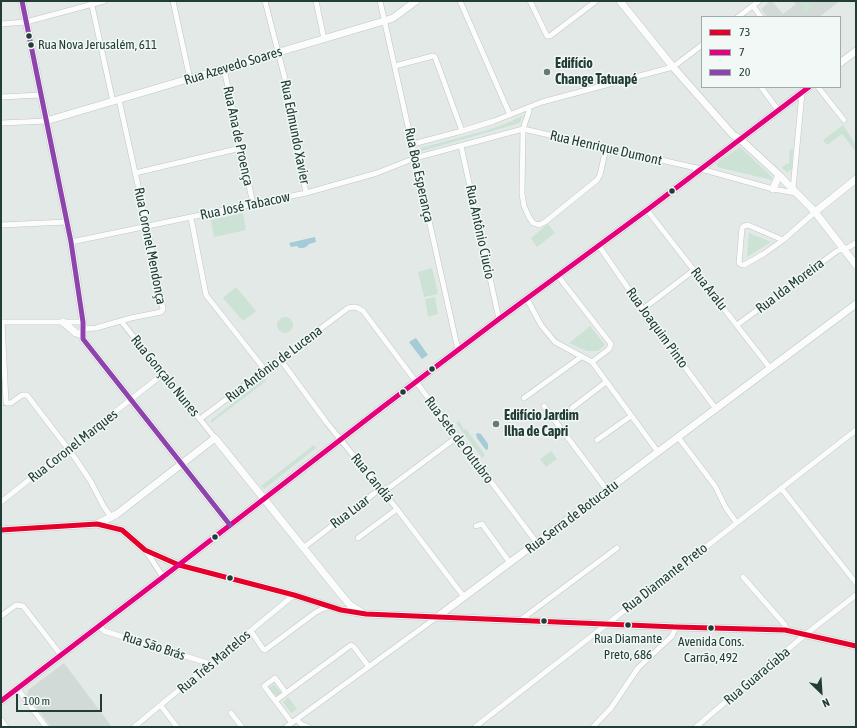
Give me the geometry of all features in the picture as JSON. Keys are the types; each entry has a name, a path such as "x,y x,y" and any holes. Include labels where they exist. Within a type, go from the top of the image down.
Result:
{"street":[{"path":"22,1 71,242 83,339 230,525"},
{"path":"1,24 26,22 104,1"},
{"path":"173,1 190,79"},
{"name":"Rua Edmundo Xavier","path":"265,1 285,79 306,193"},
{"path":"316,1 324,39"},
{"name":"Rua Boa Esperança","path":"380,1 458,350"},
{"name":"Rua Azevedo Soares","path":"46,121 384,21 393,18 416,1"},
{"path":"460,1 510,115"},
{"path":"530,1 547,36 553,34 596,1"},
{"path":"620,1 673,67 734,135 779,175 816,212 856,265"},
{"path":"739,16 759,1"},
{"name":"Rua Coronel Mendonça","path":"2,322 63,322 82,329 96,328 163,311 147,226 135,173 92,3"},
{"path":"753,6 760,16"},
{"path":"413,144 462,131 510,115 542,102 673,67 701,46"},
{"path":"841,62 856,51"},
{"path":"395,66 433,56 435,57 462,131"},
{"name":"Rua Ana de Proença","path":"224,69 253,204"},
{"path":"762,88 778,110"},
{"path":"1,701 458,350 647,210 808,88"},
{"path":"819,88 844,120"},
{"path":"795,191 802,93"},
{"path":"1,97 41,95"},
{"path":"528,108 529,111 523,129 522,194 524,206 533,222 539,225 545,222 598,180 606,148"},
{"path":"1,124 46,121"},
{"name":"Rua Henrique Dumont","path":"415,158 523,129 701,169 773,188 795,191"},
{"name":"Rua Antônio Ciucio","path":"461,146 499,319"},
{"path":"135,173 241,148"},
{"name":"Rua José Tabacow","path":"71,242 306,193 377,173 415,158"},
{"path":"773,188 779,175"},
{"path":"784,240 748,225 744,226 742,228 739,263 742,265 749,262 784,240 856,180"},
{"name":"Rua Aralu","path":"647,210 770,368"},
{"path":"191,218 206,295 265,370"},
{"path":"1,224 67,222"},
{"name":"Rua Ida Moreira","path":"737,325 837,251 856,242"},
{"name":"Rua Joaquim Pinto","path":"598,246 716,409"},
{"path":"643,309 694,270"},
{"path":"558,276 611,344 610,349 592,362"},
{"path":"527,299 541,325 555,342 592,362 658,452"},
{"name":"Rua Serra de Botucatu","path":"286,727 370,667 856,304"},
{"name":"Rua Sete de Outubro","path":"348,308 354,307 363,311 537,543"},
{"name":"Rua Antônio de Lucena","path":"200,419 348,308"},
{"name":"Rua Gonçalo Nunes","path":"121,321 200,419 209,431 213,440 264,498 339,592 350,604 366,614"},
{"path":"2,322 6,403 11,403 22,395 27,395 69,449 87,476 104,507 114,516 122,530 145,550 163,577"},
{"path":"63,322 76,333 82,329"},
{"path":"524,398 581,356"},
{"name":"Rua Candiá","path":"280,359 327,423 397,509 464,597"},
{"name":"Rua Coronel Marques","path":"1,502 163,374"},
{"path":"572,408 606,382"},
{"path":"544,406 608,490"},
{"path":"597,440 631,416"},
{"name":"Rua Diamante Preto","path":"475,727 736,522 855,432"},
{"name":"Rua Luar","path":"303,548 376,492 390,487 458,437"},
{"path":"678,437 715,486 726,508 736,522"},
{"path":"97,524 114,516 213,440"},
{"path":"781,488 856,583"},
{"path":"358,538 397,509"},
{"path":"1,530 97,524 122,530"},
{"path":"476,526 482,524 510,563"},
{"path":"519,621 616,548"},
{"path":"145,550 179,565 294,595 341,610 366,614 786,630 856,646"},
{"path":"742,578 785,625 786,630"},
{"path":"250,631 262,649 265,650 316,612 336,601 339,592"},
{"name":"Rua Três Martelos","path":"134,727 294,595"},
{"name":"Rua Guaraciaba","path":"696,727 806,634 856,595"},
{"path":"1,616 16,605 22,606 61,655"},
{"name":"Rua São Brás","path":"99,626 104,631 211,664"},
{"path":"593,727 611,708 638,668 672,636 676,627"},
{"path":"275,701 351,645 354,646 370,667"},
{"path":"286,693 275,678 264,686 275,701 294,721 308,727"},
{"path":"17,688 46,727"},
{"path":"161,706 177,727"},
{"path":"231,713 242,727"},
{"path":"1,720 6,727"}],"shaded area":[{"path":"772,1 783,14 796,4 794,1 840,1 820,16 766,16 761,9"},
{"path":"64,663 112,727 51,727 27,695 28,690"}],"green space":[{"path":"798,1 809,1 813,7 806,12"},
{"path":"522,116 520,123 422,151 420,148 488,130"},
{"path":"843,125 856,145 856,152 842,134 827,145 823,140"},
{"path":"740,147 772,177 772,180 717,167 717,163"},
{"path":"790,149 793,149 792,169 787,172 782,168 786,164 789,164"},
{"path":"243,213 246,230 214,237 211,220"},
{"path":"548,224 555,233 537,247 531,238"},
{"path":"749,233 771,242 747,257"},
{"path":"432,268 438,294 424,297 418,272"},
{"path":"236,287 256,311 243,321 223,298"},
{"path":"435,297 438,314 428,317 425,299"},
{"path":"282,317 288,317 293,322 291,331 288,333 282,333 277,328 277,322"},
{"path":"590,326 605,345 598,351 587,351 569,343"},
{"path":"264,379 266,381 211,423 211,420"},
{"path":"459,421 464,430 466,429 485,455 482,458 456,423"},
{"path":"314,445 316,448 264,489 261,486"},
{"path":"551,451 557,459 546,467 540,459"},
{"path":"274,684 281,693 276,696 269,688"},
{"path":"288,697 297,709 291,713 283,702"}],"water":[{"path":"315,237 316,242 303,248 299,248 297,246 291,247 289,243"},
{"path":"416,338 428,355 422,359 409,342"},
{"path":"476,434 481,434 488,444 488,449 486,450 477,438"}],"transit line":[{"name":"20","path":"22,1 71,242 83,322 83,339 230,525"},
{"name":"7","path":"1,701 384,406 808,88"},
{"name":"73","path":"1,530 97,524 122,530 145,550 179,565 294,595 341,610 366,614 785,630 856,646"}],"place":[{"name":"Rua Nova Jerusalém, 611","path":"31,45"},
{"name":"Edifício Change Tatuapé","path":"547,72"},
{"name":"Edifício Jardim Ilha de Capri","path":"496,424"},
{"name":"Rua Diamante Preto, 686","path":"628,625"},
{"name":"Avenida Cons. Carrão, 492","path":"711,628"}]}
